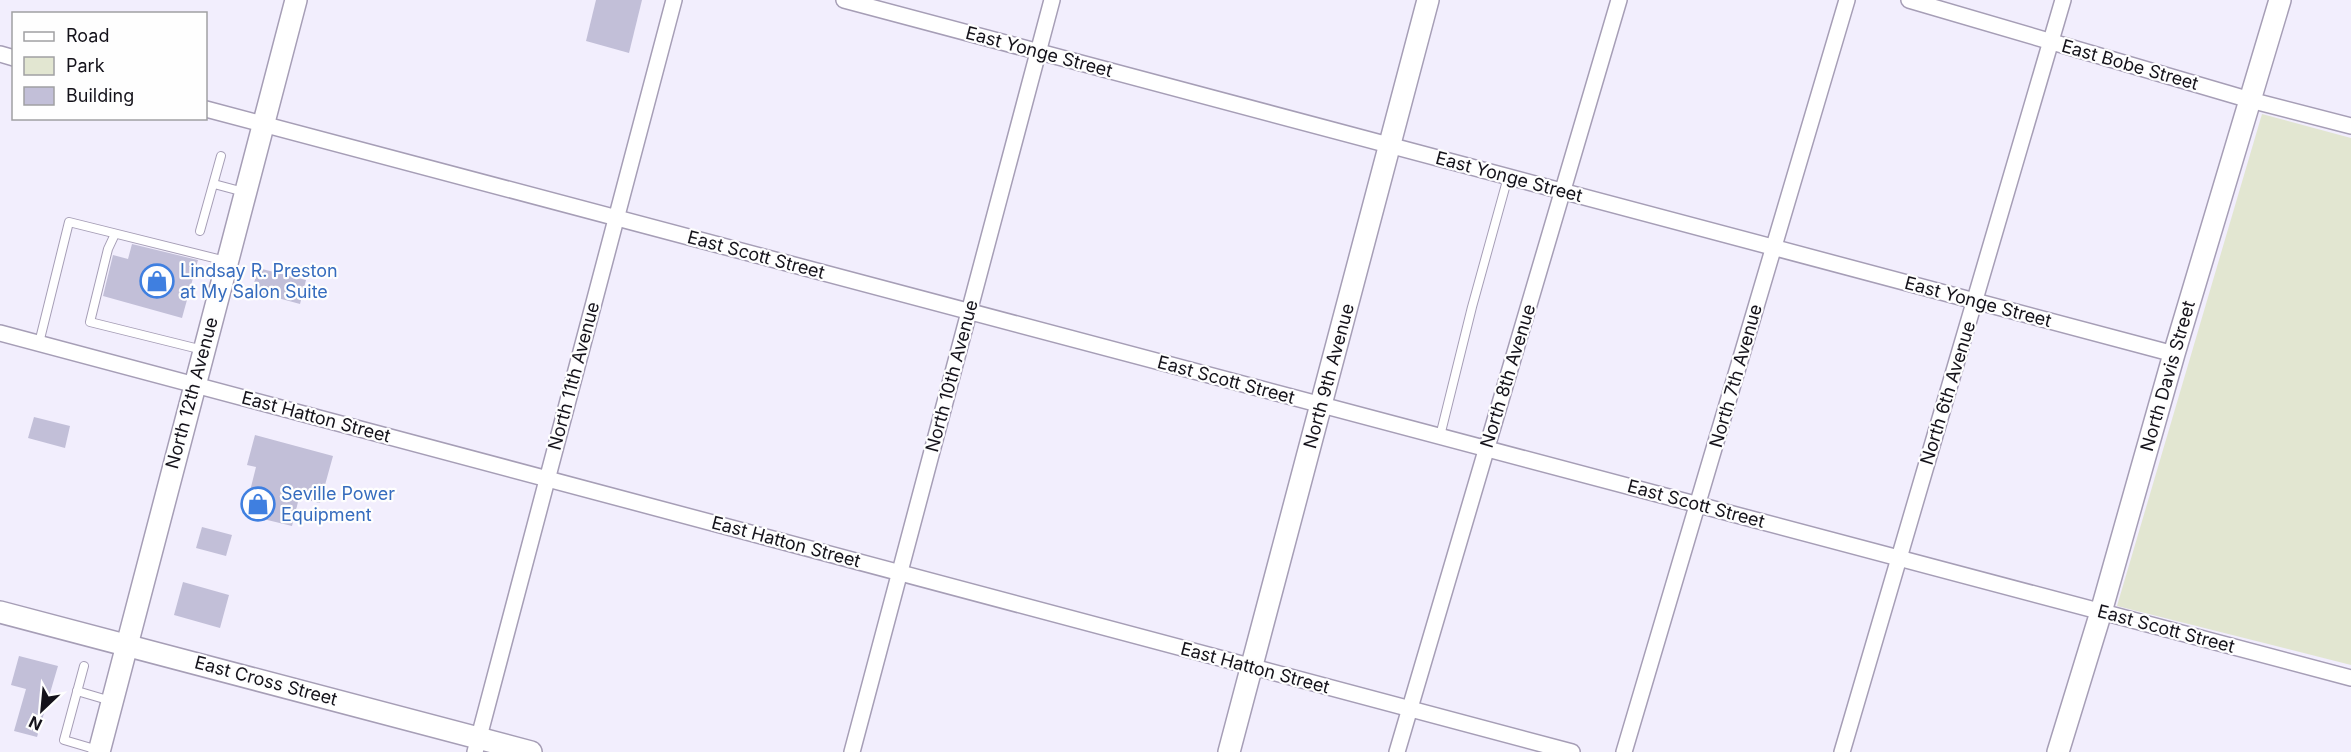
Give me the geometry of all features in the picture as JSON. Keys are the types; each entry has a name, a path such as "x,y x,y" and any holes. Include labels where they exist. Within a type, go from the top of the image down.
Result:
{"main road":[{"name":"North 12th Avenue","path":"99,751 296,0"},
{"name":"North 9th Avenue","path":"1229,752 1428,0"},
{"name":"North Davis Street","path":"2058,752 2280,0"},
{"name":"East Cross Street","path":"0,612 126,644 477,745 531,752"}],"street":[{"name":"North 11th Avenue","path":"477,745 674,0"},
{"name":"East Yonge Street","path":"843,0 2174,354"},
{"name":"North 10th Avenue","path":"852,752 1052,0"},
{"name":"North 8th Avenue","path":"1398,752 1619,0"},
{"name":"North 7th Avenue","path":"1624,752 1847,0"},
{"name":"East Bobe Street","path":"1909,0 2250,100 2351,126"},
{"name":"North 6th Avenue","path":"1842,752 2063,0"},
{"name":"East Scott Street","path":"207,109 2351,678"},
{"name":"East Hatton Street","path":"0,333 1572,752"}],"lane":[{"path":"200,231 221,156"},
{"path":"1440,437 1472,306 1508,177"},
{"path":"214,184 245,193"},
{"path":"39,343 69,222 227,261"},
{"path":"115,234 108,249 90,322 204,351"},
{"path":"84,666 64,740 99,751"},
{"path":"77,691 111,701"}],"green space":[{"path":"2262,114 2351,138 2351,665 2117,606"}],"building":[{"path":"596,0 642,0 629,53 586,41"},
{"path":"132,244 198,260 182,318 103,296 113,255 128,259"},
{"path":"258,268 306,280 300,304 252,291"},
{"path":"34,417 70,426 65,448 28,438"},
{"path":"255,435 333,456 320,503 299,498 292,526 247,515 254,492 250,491 256,467 247,465"},
{"path":"202,527 232,535 226,556 196,548"},
{"path":"183,582 229,595 220,628 174,615"},
{"path":"19,656 58,666 37,737 14,731 26,689 11,685"}],"place":[{"name":"Lindsay R. Preston at My Salon Suite","path":"157,281"},
{"name":"Seville Power Equipment","path":"258,504"}]}
